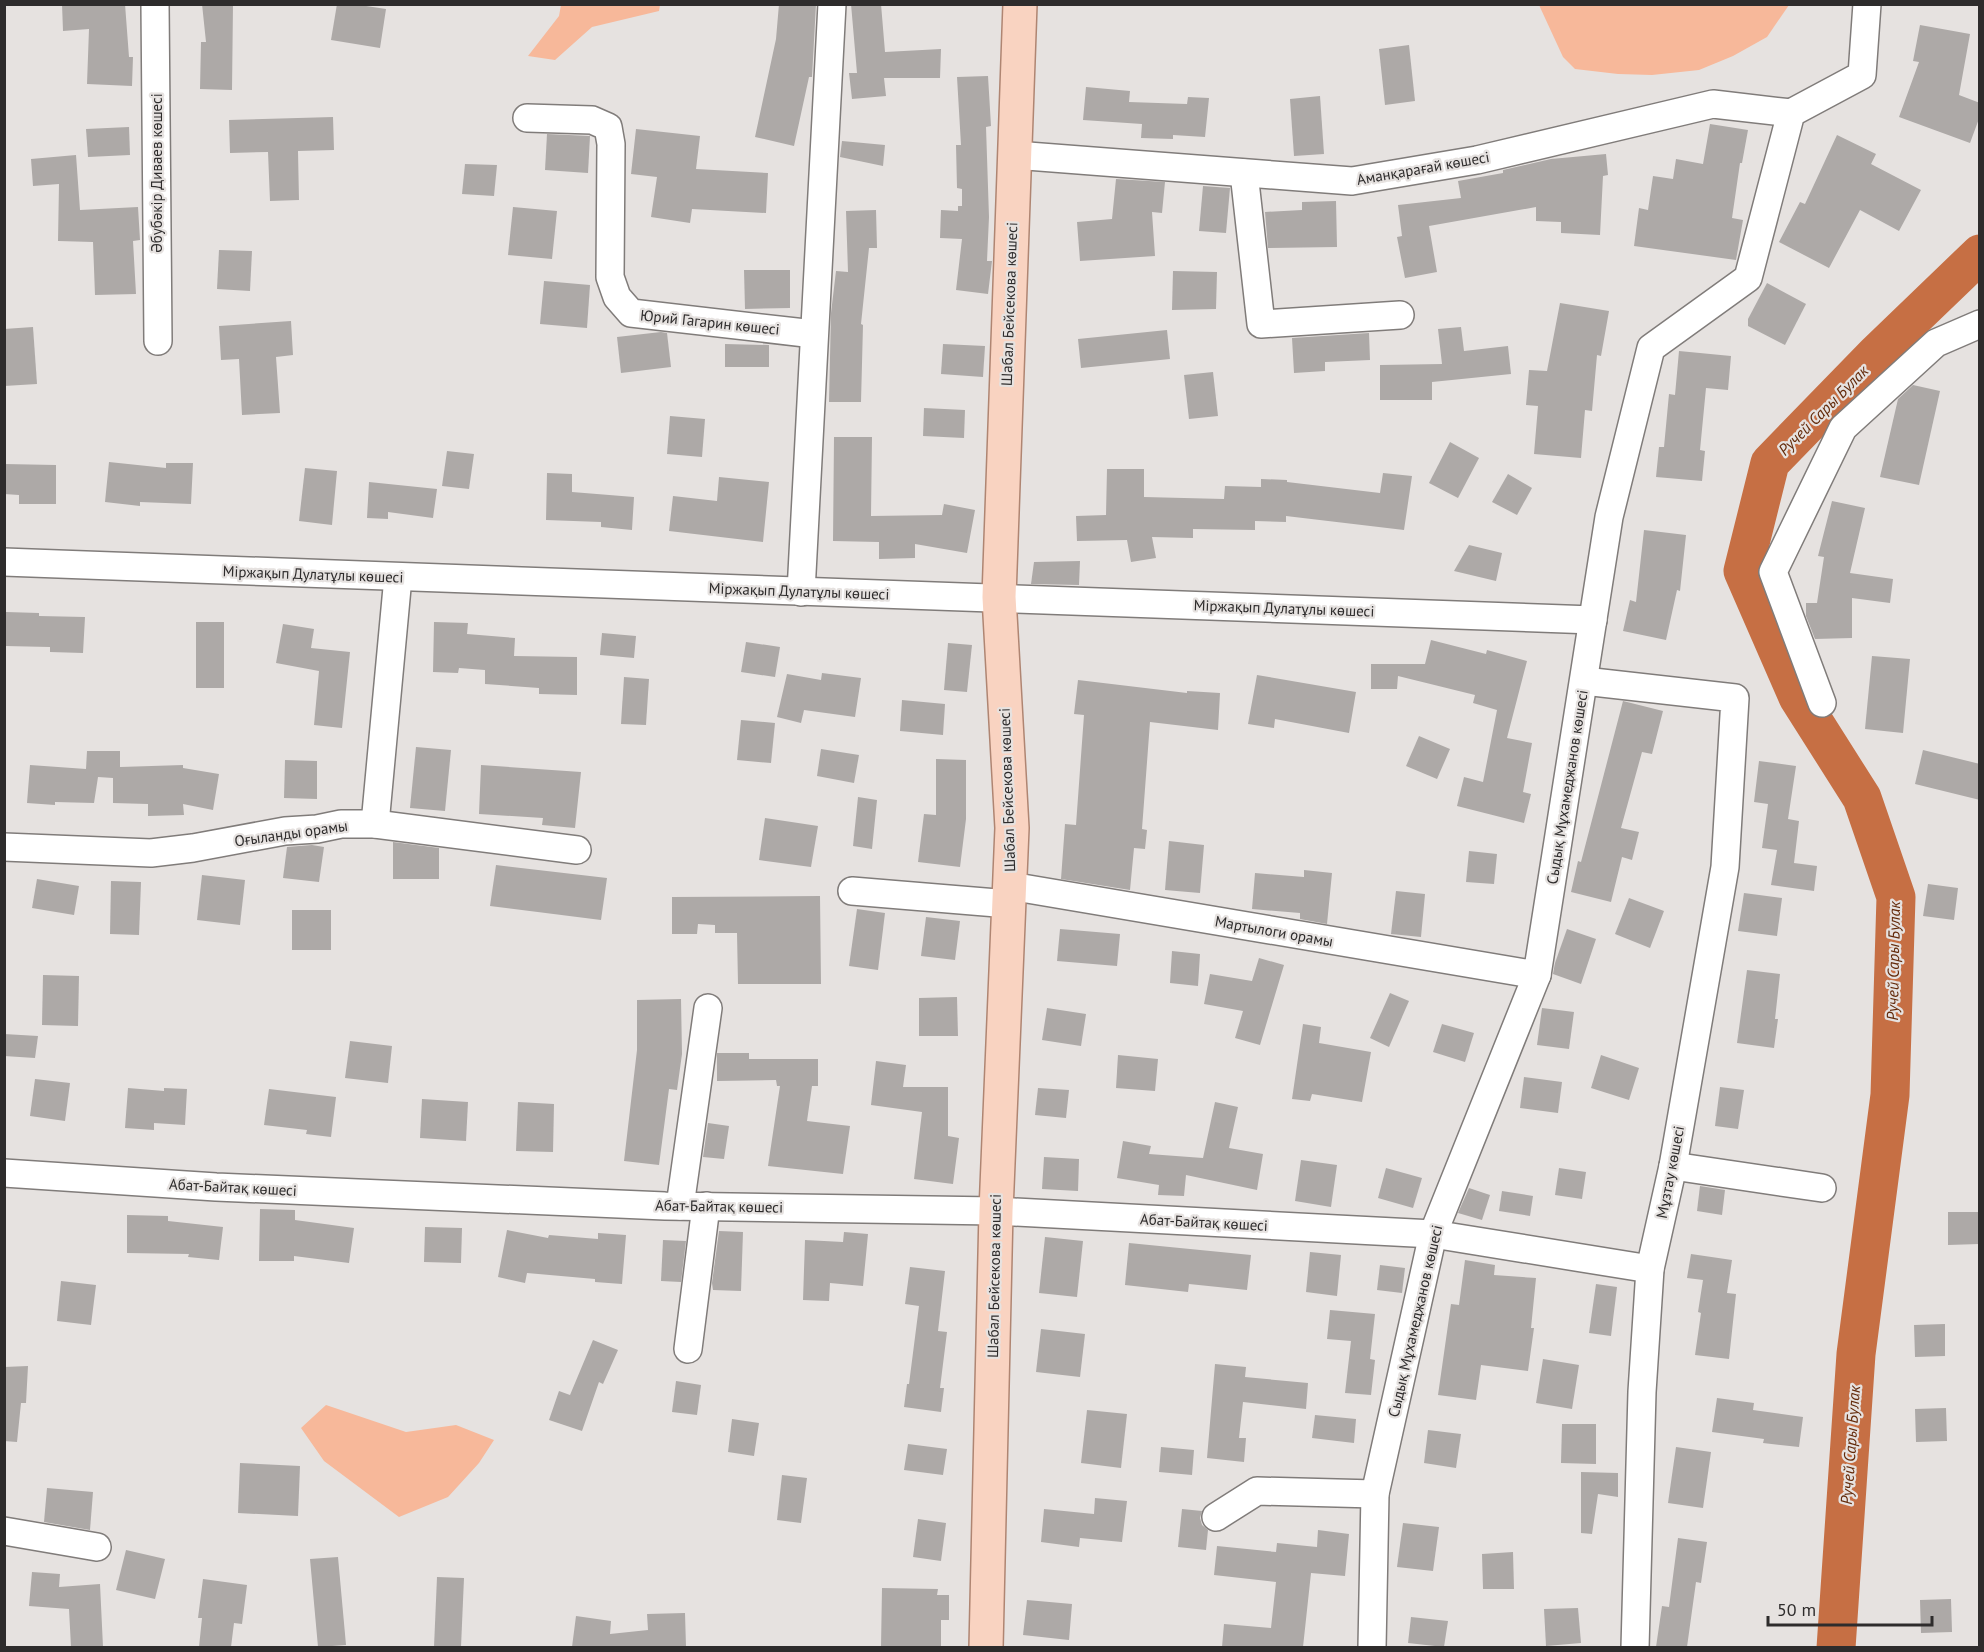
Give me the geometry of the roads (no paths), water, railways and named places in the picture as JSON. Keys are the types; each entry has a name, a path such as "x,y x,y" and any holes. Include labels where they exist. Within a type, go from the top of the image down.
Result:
{"main road":[{"name":"Шабал Бейсекова көшесі","path":"986,1647 996,1211 1012,828 999,597 1020,4"}],"street":[{"name":"Әбубәкір Диваев көшесі","path":"155,4 158,341"},
{"path":"801,592 832,4"},
{"path":"1791,113 1862,75 1867,4"},
{"name":"Аманқарағай көшесі","path":"1014,155 1352,182 1478,160 1713,104 1791,113"},
{"name":"Сыдық Мұхамеджанов көшесі","path":"1372,1647 1375,1494 1433,1234 1538,975 1609,517 1651,348 1748,278 1791,113"},
{"name":"Юрий Гагарин көшесі","path":"527,118 592,120 608,127 611,144 610,277 617,297 631,313 814,334"},
{"path":"1244,173 1261,324 1401,315"},
{"path":"1821,703 1773,572 1843,428 1936,342 1980,324"},
{"name":"Міржақып Дулатұлы көшесі","path":"4,562 1593,620"},
{"path":"375,824 398,577"},
{"name":"Мұзтау көшесі","path":"1584,681 1735,698 1725,867 1672,1166 1650,1269 1642,1392 1635,1647"},
{"name":"Оғыланды орамы","path":"4,847 151,853 193,848 285,831 317,829 341,824 375,824 577,850"},
{"name":"Мартылоги орамы","path":"852,891 1010,895 1538,975"},
{"path":"688,1349 693,1206 708,1008"},
{"path":"1672,1166 1822,1188"},
{"name":"Абат-Байтақ көшесі","path":"4,1173 228,1188 693,1206 996,1211 1433,1234 1650,1269"},
{"path":"1216,1517 1257,1491 1375,1494"},
{"path":"4,1531 97,1547"}],"waterway":[{"name":"Ручей Сары Булак","path":"1836,1648 1856,1354 1890,1095 1896,897 1862,798 1798,697 1743,571 1770,463 1875,355 1980,254"}]}
